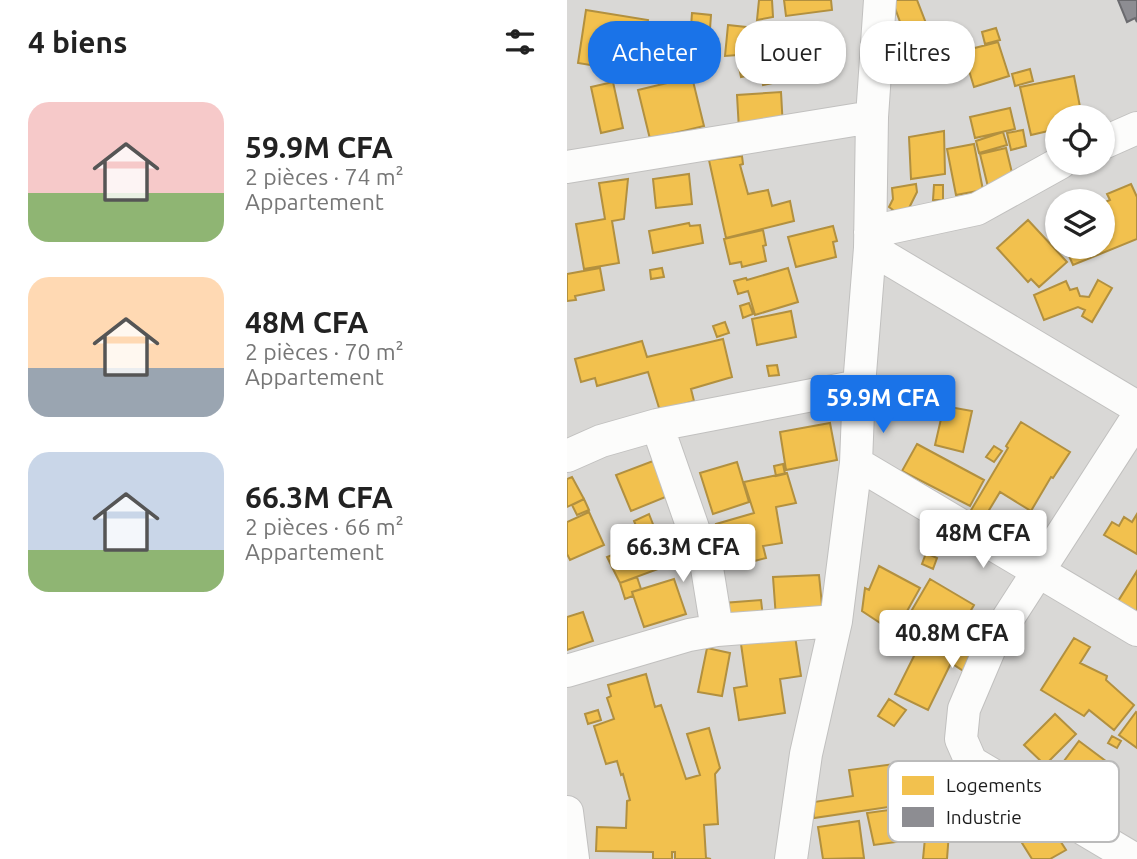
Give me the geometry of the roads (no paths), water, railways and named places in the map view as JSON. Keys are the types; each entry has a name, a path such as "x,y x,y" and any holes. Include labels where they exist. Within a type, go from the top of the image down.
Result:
{"street":[{"path":"791,859 806,754 836,621 856,463 870,240 872,117 880,0"},
{"path":"567,167 872,117"},
{"path":"1115,138 1137,128"},
{"path":"870,240 977,209 1045,172"},
{"path":"870,240 1137,407"},
{"path":"567,456 601,441 657,425 859,386"},
{"path":"971,761 961,739 964,709 992,643 1137,418"},
{"path":"657,425 707,568 717,629"},
{"path":"856,463 1137,630"},
{"path":"567,671 717,629 836,621"},
{"path":"567,812 573,859"},
{"path":"1105,842 1134,859"}]}
